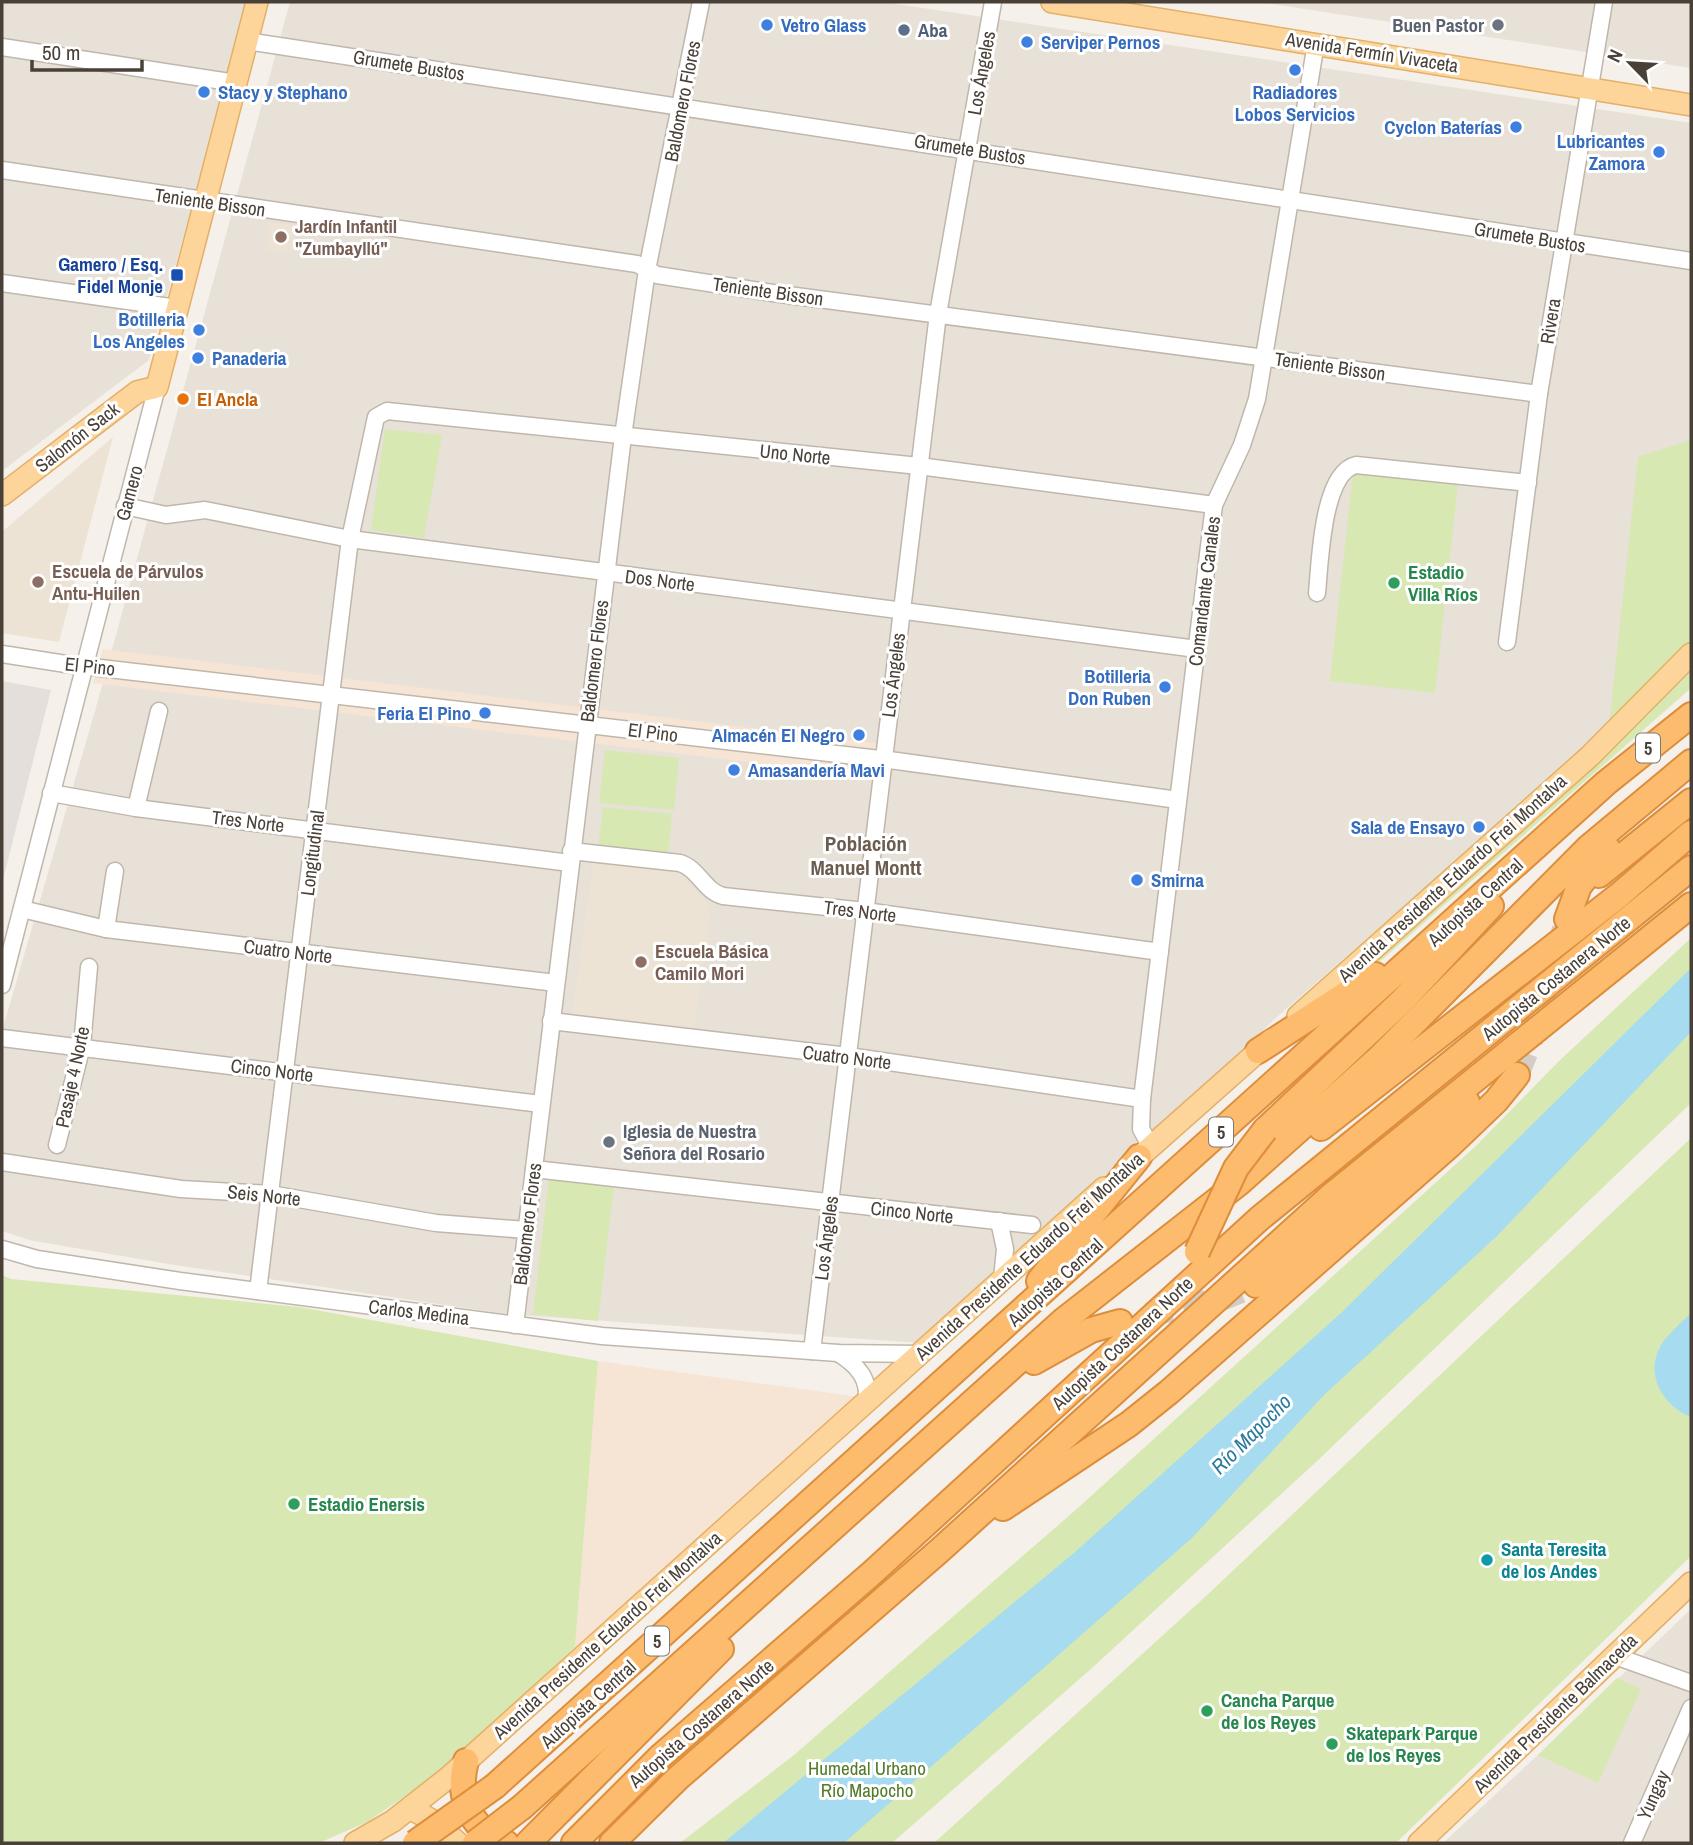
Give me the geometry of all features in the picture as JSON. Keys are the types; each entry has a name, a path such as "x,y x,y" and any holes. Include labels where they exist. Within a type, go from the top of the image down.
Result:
{"highway":[{"path":"1606,783 1691,698"},
{"name":"Autopista Central","path":"415,1843 495,1786 978,1353 1606,783 1691,715"},
{"path":"1691,762 1601,856 1579,886 1568,916 1590,883 1607,867 1691,801"},
{"name":"Autopista Central","path":"475,1843 522,1807 1093,1296 1239,1183 1379,1058 1589,847 1691,762"},
{"path":"1151,1316 1197,1252 1236,1168 1265,1130 1447,956 1562,823"},
{"path":"1239,1183 1363,1097 1618,896 1691,833"},
{"name":"Autopista Costanera Norte","path":"574,1843 628,1787 872,1573 1260,1218 1691,867"},
{"name":"Autopista Costanera Norte","path":"612,1843 649,1805 939,1551 1332,1195 1691,905"},
{"path":"1258,1051 1354,990 1465,911"},
{"path":"1256,1285 1293,1259 1404,1163 1525,1040"},
{"path":"939,1551 1113,1435 1162,1398 1450,1145 1496,1101 1517,1074"},
{"path":"978,1353 1145,1152"},
{"path":"969,1405 1072,1339 1120,1322"},
{"path":"527,1843 719,1651 810,1549"},
{"path":"466,1761 462,1784 467,1808 480,1827 506,1843"}],"main road":[{"name":"Gamero","path":"156,387 257,2"},
{"name":"Avenida Fermín Vivaceta","path":"1052,2 1691,105"},
{"name":"Salomón Sack","path":"2,495 137,392 156,387"},
{"name":"Avenida Presidente Eduardo Frei Montalva","path":"355,1843 410,1808 466,1761 1580,765 1691,654"},
{"name":"Avenida Presidente Balmaceda","path":"1419,1843 1691,1583"},
{"path":"410,1808 433,1821 458,1843"}],"street":[{"name":"Baldomero Flores","path":"515,1325 623,436 648,270 701,2"},
{"name":"Los Ángeles","path":"812,1351 938,314 993,2"},
{"name":"Rivera","path":"1507,642 1539,394 1604,2"},
{"name":"Grumete Bustos","path":"247,41 680,108 968,148 1292,201 1691,261"},
{"name":"Comandante Canales","path":"1145,1152 1141,1129 1142,1099 1214,505 1247,432 1265,356 1316,43"},
{"path":"2,47 236,83"},
{"name":"Teniente Bisson","path":"2,170 637,264 657,275 1539,394"},
{"path":"2,283 177,308"},
{"name":"Gamero","path":"2,985 156,387"},
{"name":"Uno Norte","path":"376,417 387,411 919,466 1214,505"},
{"name":"Longitudinal","path":"258,1291 350,540 371,428 376,417"},
{"path":"1317,593 1327,511 1340,475 1347,468 1356,465 1528,484"},
{"name":"Dos Norte","path":"125,506 166,515 205,510 350,540 1197,649"},
{"name":"El Pino","path":"2,654 84,666 883,760 1178,800"},
{"path":"136,808 159,711"},
{"name":"Tres Norte","path":"51,793 136,808 315,829 571,857 680,863 691,868 710,890 723,896 865,911 1160,952"},
{"path":"106,929 115,871"},
{"name":"Cuatro Norte","path":"22,909 106,929 556,983"},
{"name":"Pasaje 4 Norte","path":"57,1145 82,1046 89,967"},
{"name":"Cuatro Norte","path":"551,1021 848,1056 1142,1099"},
{"name":"Cinco Norte","path":"2,1038 541,1104"},
{"name":"Seis Norte","path":"2,1162 181,1189 270,1194 338,1204 370,1213 526,1230"},
{"name":"Cinco Norte","path":"534,1168 1032,1224"},
{"path":"999,1221 1005,1249 1002,1279"},
{"name":"Carlos Medina","path":"2,1249 37,1259 602,1336 838,1353 920,1354"},
{"path":"838,1353 861,1372 867,1386 866,1403"},
{"path":"1615,1656 1691,1683"},
{"name":"Yungay","path":"1632,1843 1691,1708"}],"shaded area":[{"path":"2,2 249,2 149,360 2,471"},
{"path":"290,2 883,2 1691,123 1691,640 1583,749 1278,1016 1212,1080 921,1343 506,1314 174,1265 29,1240 2,1231 2,1031 97,704"},
{"path":"1258,2 1691,2 1691,68"},
{"name":"Jardín Infantil \"Zumbayllú\"","path":"269,222 295,225 292,252 267,250"},
{"name":"Escuela de Párvulos Antu-Huilen","path":"113,437 59,642 2,633 2,532"},
{"name":"Feria El Pino","path":"103,649 876,743 872,777 93,683"},
{"path":"2,681 51,690 2,884"},
{"name":"Escuela Básica Camilo Mori","path":"593,863 679,872 711,908 694,1029 572,1017"},
{"path":"598,1361 859,1397 575,1647"},
{"path":"1691,1609 1691,1843 1443,1843 1538,1755"}],"green space":[{"path":"385,429 442,435 424,538 371,530"},
{"path":"1691,440 1691,640 1609,725 1638,457"},
{"name":"Estadio Villa Ríos","path":"1353,473 1458,485 1435,693 1330,681"},
{"path":"1691,665 1691,688 1384,958 1328,1000"},
{"path":"605,750 679,758 674,810 599,803"},
{"path":"603,807 672,814 668,856 598,849"},
{"name":"Humedal Urbano Río Mapocho","path":"1691,938 1691,1103 1315,1463 1092,1668 892,1843 680,1843 794,1755 1079,1507 1477,1145 1558,1062"},
{"path":"1691,1138 1691,1556 1396,1843 934,1843 1205,1597"},
{"path":"549,1178 614,1186 598,1321 533,1314"},
{"name":"Estadio Enersis","path":"2,1275 11,1279 299,1307 598,1361 575,1647 445,1769 367,1822 319,1843 2,1843"},
{"path":"1617,1678 1641,1689 1598,1783 1538,1755"}],"water":[{"name":"Río Mapocho","path":"1691,968 1691,1032 1497,1236 1323,1396 1193,1537 844,1843 723,1843 1074,1553 1341,1313"},
{"path":"1691,1313 1691,1417 1681,1412 1665,1397 1659,1388 1655,1367 1661,1345"}],"tunnel":[{"path":"1517,1075 1530,1043 1564,929"},
{"path":"1148,1315 1224,1298 1256,1285"}],"place":[{"name":"Vetro Glass","path":"767,25"},
{"name":"Buen Pastor","path":"1498,25"},
{"name":"Aba","path":"904,30"},
{"name":"Serviper Pernos","path":"1027,42"},
{"name":"Radiadores Lobos Servicios","path":"1295,70"},
{"name":"Stacy y Stephano","path":"204,92"},
{"name":"Cyclon Baterías","path":"1516,127"},
{"name":"Lubricantes Zamora","path":"1659,152"},
{"name":"Jardín Infantil \"Zumbayllú\"","path":"281,237"},
{"name":"Gamero / Esq. Fidel Monje","path":"177,275"},
{"name":"Botilleria Los Angeles","path":"199,330"},
{"name":"Panaderia","path":"198,358"},
{"name":"El Ancla","path":"183,399"},
{"name":"Escuela de Párvulos Antu-Huilen","path":"38,582"},
{"name":"Estadio Villa Ríos","path":"1394,583"},
{"name":"Botilleria Don Ruben","path":"1165,687"},
{"name":"Feria El Pino","path":"485,713"},
{"name":"Almacén El Negro","path":"859,735"},
{"name":"Amasandería Mavi","path":"734,770"},
{"name":"Sala de Ensayo","path":"1479,827"},
{"name":"Smirna","path":"1137,880"},
{"name":"Escuela Básica Camilo Mori","path":"641,962"},
{"name":"Iglesia de Nuestra Señora del Rosario","path":"609,1142"},
{"name":"Estadio Enersis","path":"294,1504"},
{"name":"Santa Teresita de los Andes","path":"1487,1560"},
{"name":"Cancha Parque de los Reyes","path":"1207,1711"},
{"name":"Skatepark Parque de los Reyes","path":"1332,1744"}],"district":[{"name":"Población Manuel Montt","path":"866,855"}]}
